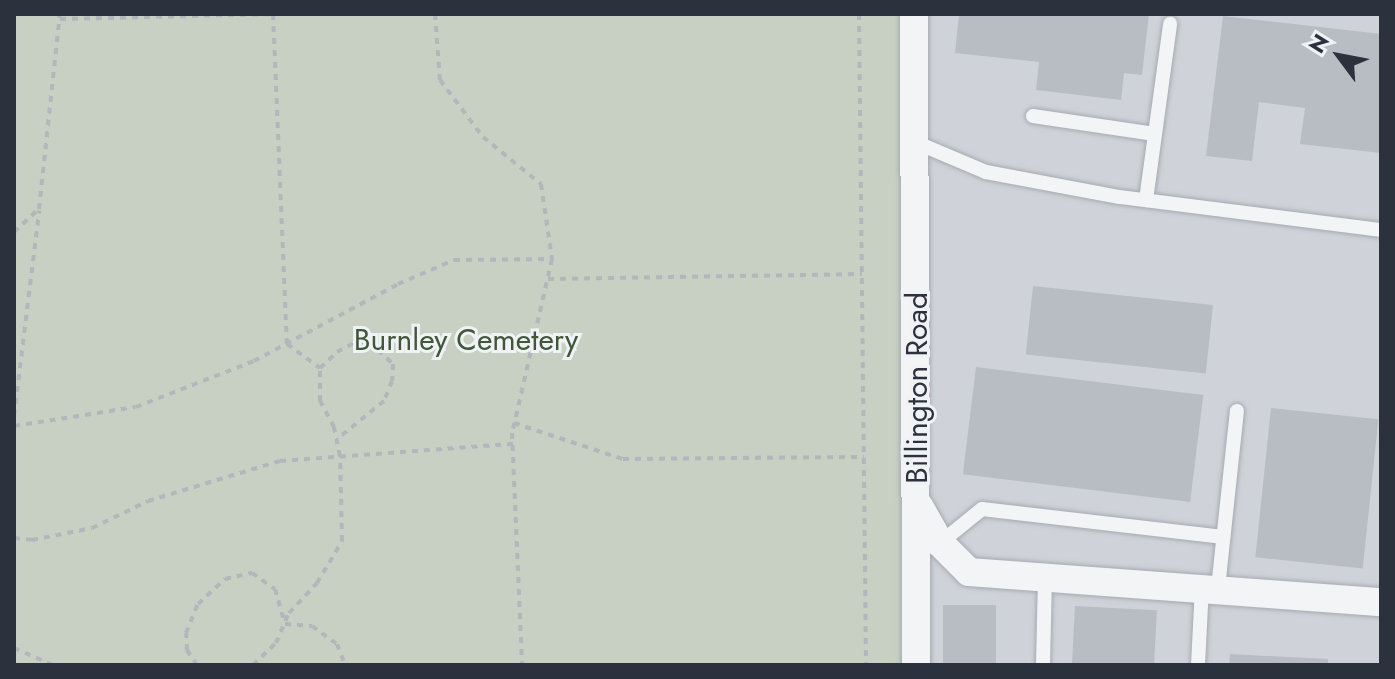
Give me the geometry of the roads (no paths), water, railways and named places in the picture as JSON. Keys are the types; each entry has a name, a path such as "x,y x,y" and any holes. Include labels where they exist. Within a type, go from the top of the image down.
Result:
{"street":[{"name":"Billington Road","path":"914,14 918,505 940,543 969,572 1210,587 1381,602"},
{"path":"916,665 918,505"}],"lane":[{"path":"1146,200 1170,24"},
{"path":"1033,116 1155,134"},
{"path":"915,142 986,172 1146,200 1381,230"},
{"path":"1198,665 1210,587 1223,537 1237,411"},
{"path":"940,543 982,509 1223,537"},
{"path":"1043,665 1045,576"}],"park label":[{"name":"Burnley Cemetery","path":"466,340"}]}
